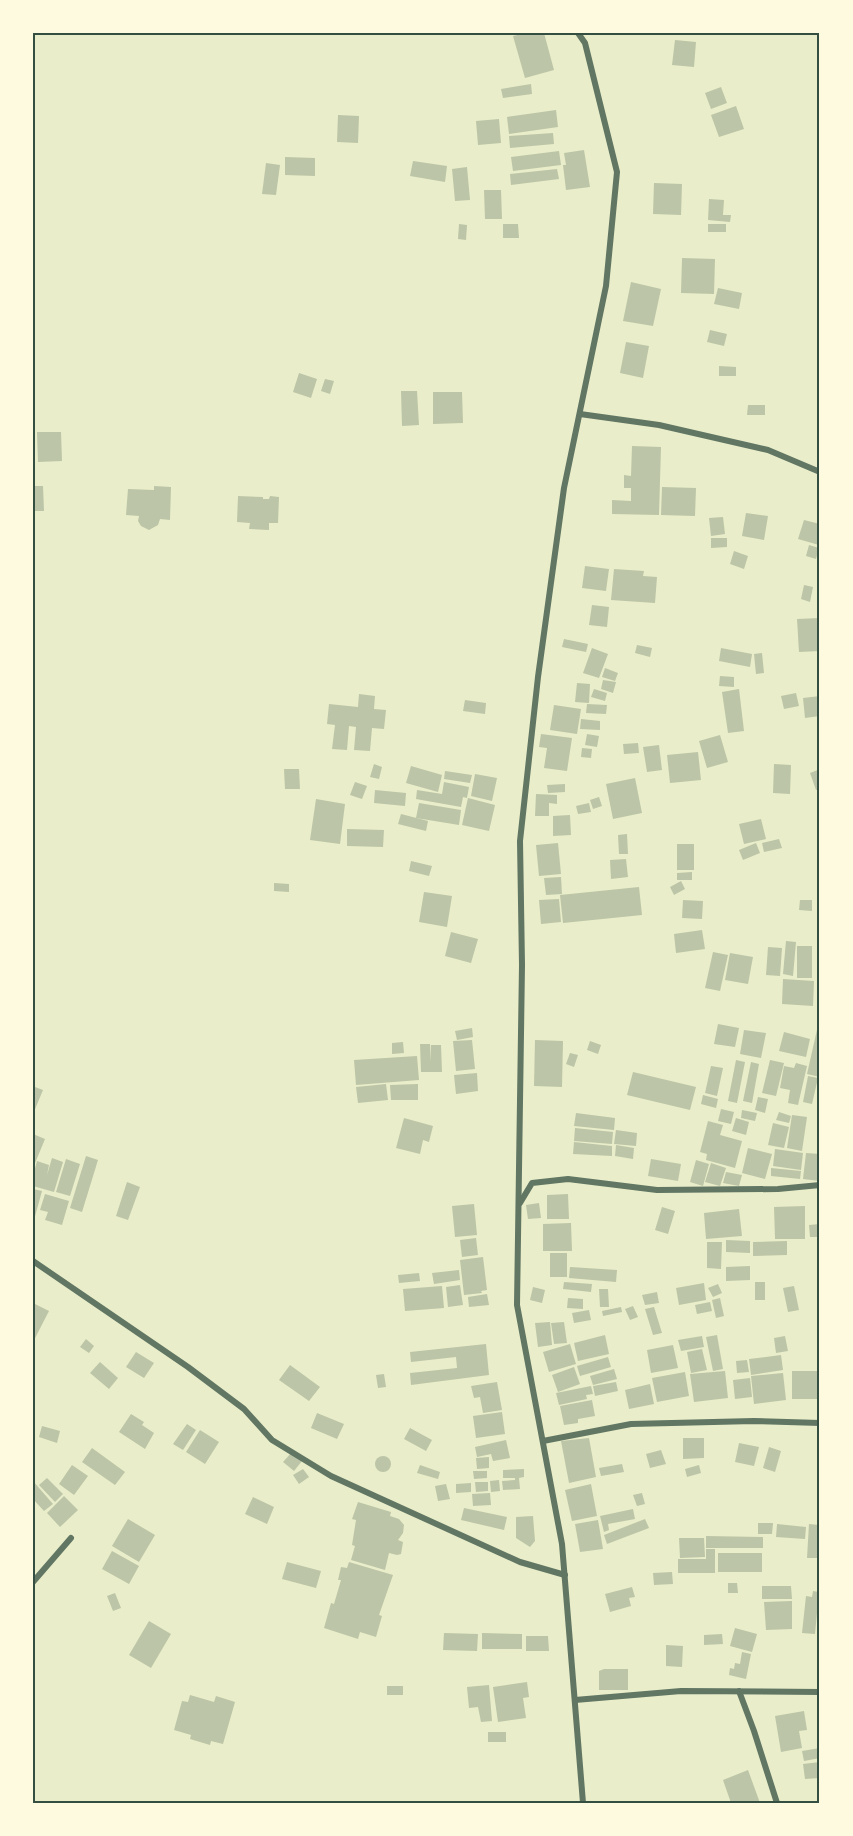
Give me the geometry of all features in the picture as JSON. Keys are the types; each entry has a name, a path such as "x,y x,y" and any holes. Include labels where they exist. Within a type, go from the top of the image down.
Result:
{"street":[{"path":"578,33 585,43"},
{"path":"583,1803 562,1544 518,1305 518,1207 522,976 520,841 538,677 564,488 606,286 617,172 585,43 586,33"},
{"path":"579,414 659,425 768,450 820,472"},
{"path":"518,1207 531,1183 568,1179 657,1190 778,1189 820,1185"},
{"path":"33,1261 188,1367 244,1409 272,1440 331,1476 520,1562 565,1575"},
{"path":"543,1441 631,1424 754,1421 820,1423"},
{"path":"33,1582 71,1538"},
{"path":"575,1700 681,1691 820,1692"},
{"path":"739,1691 777,1803"}],"building":[{"path":"544,33 554,70 525,78 513,36"},
{"path":"675,40 696,42 694,67 672,65"},
{"path":"531,84 532,94 503,98 501,89"},
{"path":"721,87 727,103 711,109 705,93"},
{"path":"736,106 744,129 719,137 711,115"},
{"path":"556,110 558,127 509,134 507,117"},
{"path":"338,115 359,116 358,143 337,142"},
{"path":"499,119 501,143 478,145 476,121"},
{"path":"553,133 554,144 510,148 509,136"},
{"path":"584,150 590,187 566,190 564,153"},
{"path":"559,151 561,165 513,171 511,157"},
{"path":"285,157 315,158 315,176 285,175"},
{"path":"413,161 447,166 445,182 410,176"},
{"path":"266,163 280,165 276,195 262,194"},
{"path":"467,167 470,200 455,201 452,169"},
{"path":"557,169 559,179 511,185 510,174"},
{"path":"654,183 682,184 681,215 653,214"},
{"path":"484,190 501,190 502,219 485,219"},
{"path":"709,199 724,200 723,215 731,215 730,222 708,220"},
{"path":"459,224 467,225 466,240 458,239"},
{"path":"503,224 518,224 519,238 503,238"},
{"path":"708,224 726,224 726,232 708,232"},
{"path":"682,258 715,259 714,294 681,293"},
{"path":"631,282 661,289 653,326 623,321"},
{"path":"718,288 742,293 739,309 714,304"},
{"path":"710,330 727,334 724,346 707,342"},
{"path":"626,342 649,346 643,378 620,373"},
{"path":"719,366 736,367 736,376 719,376"},
{"path":"299,373 317,379 311,398 293,392"},
{"path":"325,379 334,381 330,394 321,391"},
{"path":"401,391 417,391 419,425 402,426"},
{"path":"433,392 462,392 463,423 433,424"},
{"path":"748,405 765,405 765,415 747,415"},
{"path":"37,432 61,432 62,461 38,462"},
{"path":"632,446 661,447 659,515 612,514 612,500 631,501 631,488 624,488 624,475 631,476"},
{"path":"33,486 43,486 44,511 33,511"},
{"path":"154,486 171,487 170,520 160,519 158,525 149,530 141,526 138,521 139,516 126,515 128,489 154,490"},
{"path":"662,487 696,488 695,516 661,515"},
{"path":"238,496 263,497 263,499 269,499 270,496 279,497 278,523 269,523 269,530 249,529 250,523 237,522"},
{"path":"746,513 768,516 764,540 742,536"},
{"path":"723,517 725,534 711,536 709,518"},
{"path":"804,520 820,524 819,545 798,539"},
{"path":"711,538 727,538 727,547 711,548"},
{"path":"809,545 819,548 816,559 806,556"},
{"path":"734,551 748,556 744,569 730,564"},
{"path":"585,566 609,569 606,591 582,588"},
{"path":"614,569 644,571 643,576 657,577 655,603 611,600"},
{"path":"804,585 813,587 810,602 801,599"},
{"path":"592,605 609,607 607,627 589,625"},
{"path":"820,618 820,651 799,652 797,619"},
{"path":"564,639 588,644 586,652 562,647"},
{"path":"637,645 652,648 650,657 635,653"},
{"path":"592,648 608,654 599,678 583,673"},
{"path":"721,648 752,654 750,667 719,661"},
{"path":"762,653 764,673 756,674 754,654"},
{"path":"605,668 618,673 615,681 602,677"},
{"path":"720,676 734,677 734,687 719,686"},
{"path":"603,680 616,682 613,693 601,689"},
{"path":"577,683 590,684 589,703 575,702"},
{"path":"594,689 607,693 605,701 591,697"},
{"path":"739,689 744,731 728,733 722,692"},
{"path":"796,693 799,706 784,709 781,696"},
{"path":"359,694 375,696 374,709 386,710 384,729 372,728 370,751 354,750 356,727 349,726 347,750 332,749 335,725 327,724 329,704 358,707"},
{"path":"820,696 820,716 805,718 803,698"},
{"path":"465,700 486,703 485,714 463,711"},
{"path":"587,704 607,705 606,714 586,713"},
{"path":"554,705 581,709 577,734 550,730"},
{"path":"581,719 600,721 600,730 580,729"},
{"path":"541,734 572,738 567,771 544,768 547,748 539,747"},
{"path":"587,734 599,736 597,747 585,745"},
{"path":"720,735 728,762 707,768 699,741"},
{"path":"638,743 639,753 624,754 623,744"},
{"path":"659,745 662,770 647,772 643,747"},
{"path":"582,748 592,749 591,758 581,757"},
{"path":"698,752 701,780 670,783 667,755"},
{"path":"374,764 382,767 379,779 370,777"},
{"path":"774,764 791,765 790,794 773,793"},
{"path":"411,766 442,775 438,792 406,783"},
{"path":"284,769 299,769 300,789 285,789"},
{"path":"820,769 820,789 816,790 810,773"},
{"path":"445,771 472,775 470,783 444,779"},
{"path":"475,774 497,778 492,801 471,796"},
{"path":"635,778 642,813 613,819 606,784"},
{"path":"355,782 367,786 362,799 350,795"},
{"path":"444,782 469,787 467,798 463,797 461,807 416,799 417,790 442,794"},
{"path":"565,784 565,792 548,793 547,785"},
{"path":"375,790 406,793 405,806 374,803"},
{"path":"536,794 557,795 557,804 549,803 549,816 535,816"},
{"path":"599,797 602,806 593,809 590,800"},
{"path":"468,798 495,805 489,831 462,825"},
{"path":"316,799 345,804 340,844 310,840"},
{"path":"419,803 461,810 459,825 416,818"},
{"path":"589,803 591,812 578,814 576,806"},
{"path":"401,814 428,821 426,831 398,824"},
{"path":"570,815 571,835 553,836 553,816"},
{"path":"761,819 766,839 744,844 739,824"},
{"path":"347,829 384,830 383,847 347,846"},
{"path":"627,834 628,854 619,854 618,835"},
{"path":"779,839 782,848 764,852 762,843"},
{"path":"558,843 561,874 539,876 536,845"},
{"path":"756,843 760,853 743,860 739,850"},
{"path":"677,844 694,844 694,870 677,870"},
{"path":"626,859 628,877 611,879 610,860"},
{"path":"411,861 432,866 429,876 409,871"},
{"path":"692,872 692,880 677,880 677,873"},
{"path":"561,877 562,894 546,895 544,878"},
{"path":"681,881 685,889 674,895 670,887"},
{"path":"274,883 289,884 289,892 274,891"},
{"path":"639,887 642,915 563,923 560,895"},
{"path":"424,892 452,896 447,927 419,922"},
{"path":"559,899 561,922 541,924 539,900"},
{"path":"683,900 703,901 702,919 682,918"},
{"path":"800,900 812,900 812,911 799,910"},
{"path":"702,930 705,949 676,953 674,934"},
{"path":"451,932 478,939 471,963 445,956"},
{"path":"786,941 796,942 793,976 783,974"},
{"path":"797,946 812,946 812,978 797,978"},
{"path":"768,947 782,948 780,976 766,975"},
{"path":"713,952 728,955 720,991 705,988"},
{"path":"730,953 753,957 748,984 725,980"},
{"path":"783,979 814,981 813,1006 782,1004"},
{"path":"820,1021 820,1077 807,1074"},
{"path":"718,1024 739,1028 735,1047 714,1044"},
{"path":"472,1028 473,1037 457,1040 455,1031"},
{"path":"744,1030 766,1033 761,1058 740,1054"},
{"path":"784,1032 810,1039 806,1057 779,1051"},
{"path":"472,1040 475,1069 456,1071 453,1041"},
{"path":"535,1040 563,1041 562,1087 534,1086"},
{"path":"590,1041 601,1045 598,1054 587,1050"},
{"path":"403,1042 404,1053 392,1054 392,1043"},
{"path":"420,1044 430,1044 431,1062 431,1045 441,1045 442,1072 421,1072"},
{"path":"570,1053 578,1055 574,1067 566,1064"},
{"path":"417,1056 419,1080 356,1085 354,1060"},
{"path":"736,1060 745,1062 737,1103 728,1101"},
{"path":"770,1060 784,1063 776,1096 762,1093"},
{"path":"751,1062 759,1064 752,1103 743,1101"},
{"path":"796,1063 807,1066 798,1105 788,1103 790,1090 780,1088 784,1066 794,1068"},
{"path":"711,1066 723,1068 717,1096 705,1093"},
{"path":"633,1072 696,1087 690,1110 627,1095"},
{"path":"477,1073 478,1091 456,1094 454,1075"},
{"path":"808,1076 818,1078 812,1104 803,1102"},
{"path":"386,1084 388,1100 358,1103 356,1087"},
{"path":"418,1084 418,1100 391,1100 390,1085"},
{"path":"35,1087 43,1090 33,1114 33,1091"},
{"path":"703,1095 718,1099 716,1108 701,1104"},
{"path":"758,1097 768,1099 765,1113 755,1110"},
{"path":"721,1109 734,1112 731,1124 718,1121"},
{"path":"742,1110 757,1113 755,1121 741,1118"},
{"path":"779,1112 791,1116 789,1123 776,1120"},
{"path":"576,1113 615,1118 614,1130 574,1126"},
{"path":"792,1115 807,1117 802,1151 787,1148"},
{"path":"404,1118 433,1126 429,1142 423,1140 420,1154 396,1148"},
{"path":"736,1118 749,1122 746,1135 732,1131"},
{"path":"708,1121 723,1125 720,1135 742,1141 735,1168 706,1160 707,1154 700,1152"},
{"path":"773,1123 789,1127 784,1148 768,1145"},
{"path":"575,1128 613,1132 612,1144 574,1141"},
{"path":"616,1130 637,1133 636,1146 614,1144"},
{"path":"33,1134 45,1139 33,1168"},
{"path":"574,1142 612,1146 612,1156 573,1154"},
{"path":"616,1145 634,1148 633,1159 615,1156"},
{"path":"748,1148 772,1154 765,1179 742,1173"},
{"path":"775,1149 803,1153 801,1170 773,1166"},
{"path":"806,1153 820,1154 820,1181 803,1179"},
{"path":"86,1156 98,1160 82,1212 70,1208"},
{"path":"52,1158 63,1162 54,1192 33,1186 37,1161 49,1165 47,1175"},
{"path":"66,1159 80,1164 70,1196 56,1192"},
{"path":"651,1159 681,1164 678,1181 648,1176"},
{"path":"696,1160 709,1164 703,1186 690,1182"},
{"path":"711,1163 726,1168 720,1186 705,1182"},
{"path":"771,1168 801,1171 800,1179 771,1176"},
{"path":"726,1172 742,1175 739,1186 723,1183"},
{"path":"127,1182 140,1187 128,1220 116,1216"},
{"path":"33,1189 42,1191 34,1220 33,1220"},
{"path":"45,1194 69,1201 62,1225 45,1220 48,1212 40,1210"},
{"path":"568,1194 569,1219 547,1219 547,1195"},
{"path":"539,1203 541,1218 528,1219 526,1205"},
{"path":"474,1204 477,1235 455,1237 452,1206"},
{"path":"805,1206 805,1239 775,1239 774,1207"},
{"path":"662,1207 675,1211 668,1234 655,1230"},
{"path":"739,1209 742,1236 706,1239 704,1213"},
{"path":"571,1223 572,1251 543,1251 543,1224"},
{"path":"820,1224 820,1237 810,1237 809,1225"},
{"path":"476,1238 478,1255 462,1257 460,1240"},
{"path":"726,1240 750,1241 750,1253 726,1252"},
{"path":"787,1241 787,1255 753,1256 753,1242"},
{"path":"707,1242 722,1242 721,1269 707,1268"},
{"path":"550,1253 567,1253 567,1277 550,1277"},
{"path":"483,1257 487,1290 481,1291 482,1293 464,1295 460,1260"},
{"path":"750,1266 750,1280 726,1281 726,1267"},
{"path":"570,1267 617,1270 616,1282 569,1278"},
{"path":"459,1270 460,1280 434,1284 432,1273"},
{"path":"419,1273 420,1281 399,1283 398,1275"},
{"path":"564,1282 592,1284 591,1292 563,1289"},
{"path":"755,1282 765,1282 765,1300 755,1300"},
{"path":"704,1283 706,1300 679,1305 676,1288"},
{"path":"718,1284 722,1293 713,1297 708,1288"},
{"path":"460,1285 463,1305 448,1307 446,1287"},
{"path":"442,1286 444,1308 405,1311 403,1289"},
{"path":"794,1286 799,1310 788,1312 783,1288"},
{"path":"533,1287 545,1290 542,1303 530,1300"},
{"path":"599,1289 608,1289 609,1307 600,1307"},
{"path":"657,1292 659,1303 645,1305 642,1295"},
{"path":"487,1294 489,1305 469,1307 468,1297"},
{"path":"568,1298 583,1299 583,1309 567,1308"},
{"path":"720,1298 724,1316 716,1318 712,1300"},
{"path":"710,1302 712,1311 697,1314 695,1305"},
{"path":"33,1303 49,1311 33,1342"},
{"path":"633,1306 638,1317 630,1320 625,1309"},
{"path":"621,1307 622,1312 603,1316 602,1311"},
{"path":"654,1307 662,1333 653,1335 645,1309"},
{"path":"589,1310 591,1320 574,1323 572,1313"},
{"path":"550,1322 552,1345 538,1347 535,1323"},
{"path":"564,1322 567,1343 554,1344 551,1323"},
{"path":"605,1335 609,1354 578,1361 574,1343"},
{"path":"717,1335 723,1369 713,1371 706,1337"},
{"path":"702,1336 704,1347 681,1351 678,1340"},
{"path":"785,1336 788,1351 776,1353 774,1338"},
{"path":"86,1339 94,1346 89,1353 80,1347"},
{"path":"486,1344 489,1375 411,1385 410,1373 457,1368 456,1357 411,1362 410,1352"},
{"path":"570,1344 576,1364 549,1372 543,1352"},
{"path":"673,1345 678,1368 651,1373 647,1350"},
{"path":"702,1349 707,1370 691,1373 687,1352"},
{"path":"136,1352 154,1363 144,1378 126,1367"},
{"path":"781,1355 783,1370 751,1375 749,1359"},
{"path":"608,1357 611,1367 580,1376 577,1366"},
{"path":"747,1360 749,1372 737,1373 736,1361"},
{"path":"100,1362 118,1378 109,1389 90,1373"},
{"path":"290,1365 320,1387 309,1401 279,1380"},
{"path":"574,1367 580,1384 558,1392 552,1375"},
{"path":"614,1369 617,1379 593,1385 590,1376"},
{"path":"725,1371 728,1398 694,1402 690,1374"},
{"path":"792,1371 820,1371 820,1399 792,1399"},
{"path":"685,1372 689,1396 657,1402 652,1378"},
{"path":"783,1373 786,1400 754,1404 751,1376"},
{"path":"384,1374 386,1387 378,1388 376,1375"},
{"path":"750,1378 752,1397 735,1399 733,1380"},
{"path":"497,1382 502,1410 483,1413 480,1397 474,1398 471,1386"},
{"path":"616,1382 618,1391 595,1396 593,1386"},
{"path":"650,1384 654,1404 629,1409 625,1390"},
{"path":"591,1386 593,1394 586,1395 587,1399 559,1405 556,1393"},
{"path":"592,1400 595,1416 578,1419 578,1423 564,1425 560,1406"},
{"path":"502,1412 505,1434 476,1438 473,1416"},
{"path":"317,1413 344,1424 337,1439 311,1428"},
{"path":"131,1414 144,1422 142,1425 154,1433 145,1449 119,1432"},
{"path":"187,1424 196,1430 183,1450 173,1444"},
{"path":"42,1426 60,1431 57,1443 39,1437"},
{"path":"410,1428 432,1440 426,1451 404,1439"},
{"path":"200,1430 219,1442 205,1464 186,1452"},
{"path":"589,1438 596,1477 569,1483 561,1441"},
{"path":"683,1438 704,1438 704,1458 683,1459"},
{"path":"506,1440 510,1458 493,1461 491,1454 477,1457 475,1447"},
{"path":"739,1443 759,1447 754,1466 735,1462"},
{"path":"769,1447 781,1451 775,1472 763,1468"},
{"path":"92,1448 125,1472 115,1485 82,1462"},
{"path":"661,1450 666,1464 650,1468 646,1454"},
{"path":"292,1452 302,1461 294,1471 283,1462"},
{"path":"380,1456 386,1456 391,1464 389,1470 380,1472 375,1467 375,1461"},
{"path":"489,1457 489,1468 477,1469 476,1458"},
{"path":"622,1464 624,1472 601,1476 599,1468"},
{"path":"72,1465 88,1476 74,1495 59,1484"},
{"path":"420,1465 440,1472 438,1479 417,1473"},
{"path":"699,1465 701,1473 687,1477 685,1469"},
{"path":"303,1469 309,1477 299,1484 293,1475"},
{"path":"524,1469 524,1477 519,1478 520,1489 503,1490 502,1481 515,1480 515,1478 503,1478 503,1470"},
{"path":"473,1471 487,1471 487,1478 474,1479"},
{"path":"47,1478 63,1494 55,1502 39,1485"},
{"path":"499,1480 500,1491 491,1492 490,1481"},
{"path":"33,1481 53,1504 44,1511 33,1499"},
{"path":"475,1482 488,1482 488,1491 476,1492"},
{"path":"471,1483 471,1492 456,1493 456,1484"},
{"path":"446,1484 450,1499 438,1501 435,1486"},
{"path":"591,1484 597,1516 572,1521 565,1490"},
{"path":"490,1493 491,1505 473,1506 472,1494"},
{"path":"642,1493 645,1504 637,1506 633,1495"},
{"path":"64,1496 78,1510 60,1527 47,1513"},
{"path":"253,1497 274,1507 267,1524 245,1514"},
{"path":"358,1502 391,1512 390,1516 399,1519 404,1525 403,1533 398,1540 403,1542 401,1554 389,1553 385,1570 351,1560 355,1546 352,1545 356,1520 352,1519"},
{"path":"464,1508 507,1517 504,1530 461,1520"},
{"path":"633,1509 635,1519 608,1524 609,1530 604,1532 600,1516"},
{"path":"533,1516 535,1541 530,1547 516,1538 516,1517"},
{"path":"128,1519 155,1535 139,1562 112,1546"},
{"path":"645,1519 649,1528 607,1544 604,1535"},
{"path":"598,1520 603,1549 580,1552 575,1524"},
{"path":"758,1523 773,1523 772,1534 758,1534"},
{"path":"777,1524 806,1527 805,1539 776,1537"},
{"path":"809,1524 819,1525 817,1558 807,1558"},
{"path":"706,1536 763,1537 763,1548 706,1548"},
{"path":"679,1538 704,1538 705,1557 680,1558"},
{"path":"706,1549 715,1549 715,1573 678,1573 678,1559 706,1559"},
{"path":"112,1551 139,1566 129,1584 102,1569"},
{"path":"718,1553 762,1553 762,1572 718,1572"},
{"path":"287,1562 321,1571 316,1588 282,1579"},
{"path":"349,1562 393,1575 379,1615 382,1616 376,1637 360,1632 358,1639 324,1628 341,1580 338,1580 341,1567 347,1568"},
{"path":"672,1572 673,1584 654,1585 653,1573"},
{"path":"728,1583 737,1583 738,1593 728,1593"},
{"path":"762,1586 791,1586 792,1599 762,1599"},
{"path":"632,1587 635,1597 629,1598 631,1606 610,1612 605,1594"},
{"path":"813,1591 819,1592 815,1634 802,1633 806,1596 812,1597"},
{"path":"115,1593 121,1608 113,1611 107,1596"},
{"path":"792,1601 792,1629 766,1630 764,1602"},
{"path":"149,1621 171,1634 151,1668 129,1655"},
{"path":"735,1628 757,1634 752,1652 730,1646"},
{"path":"444,1633 478,1634 477,1651 443,1650"},
{"path":"482,1633 522,1634 522,1649 482,1649"},
{"path":"722,1634 723,1644 704,1645 704,1635"},
{"path":"526,1636 548,1636 549,1651 526,1651"},
{"path":"666,1645 683,1646 682,1667 666,1666"},
{"path":"742,1652 751,1654 746,1679 729,1675 730,1668 734,1669 735,1663 740,1664"},
{"path":"628,1669 628,1690 599,1690 599,1671"},
{"path":"527,1682 529,1697 523,1698 526,1718 498,1722 493,1687"},
{"path":"489,1685 492,1721 481,1722 478,1707 469,1708 467,1687"},
{"path":"387,1686 403,1686 403,1695 387,1695"},
{"path":"190,1695 214,1702 216,1696 235,1702 223,1744 211,1741 210,1745 190,1739 191,1735 174,1730 182,1701 188,1702"},
{"path":"804,1711 807,1730 799,1731 802,1748 781,1752 775,1716"},
{"path":"488,1732 506,1732 506,1742 488,1742"},
{"path":"820,1748 820,1758 804,1761 802,1751"},
{"path":"820,1762 820,1778 805,1779 803,1764"},
{"path":"748,1770 760,1803 731,1803 723,1780"}]}
